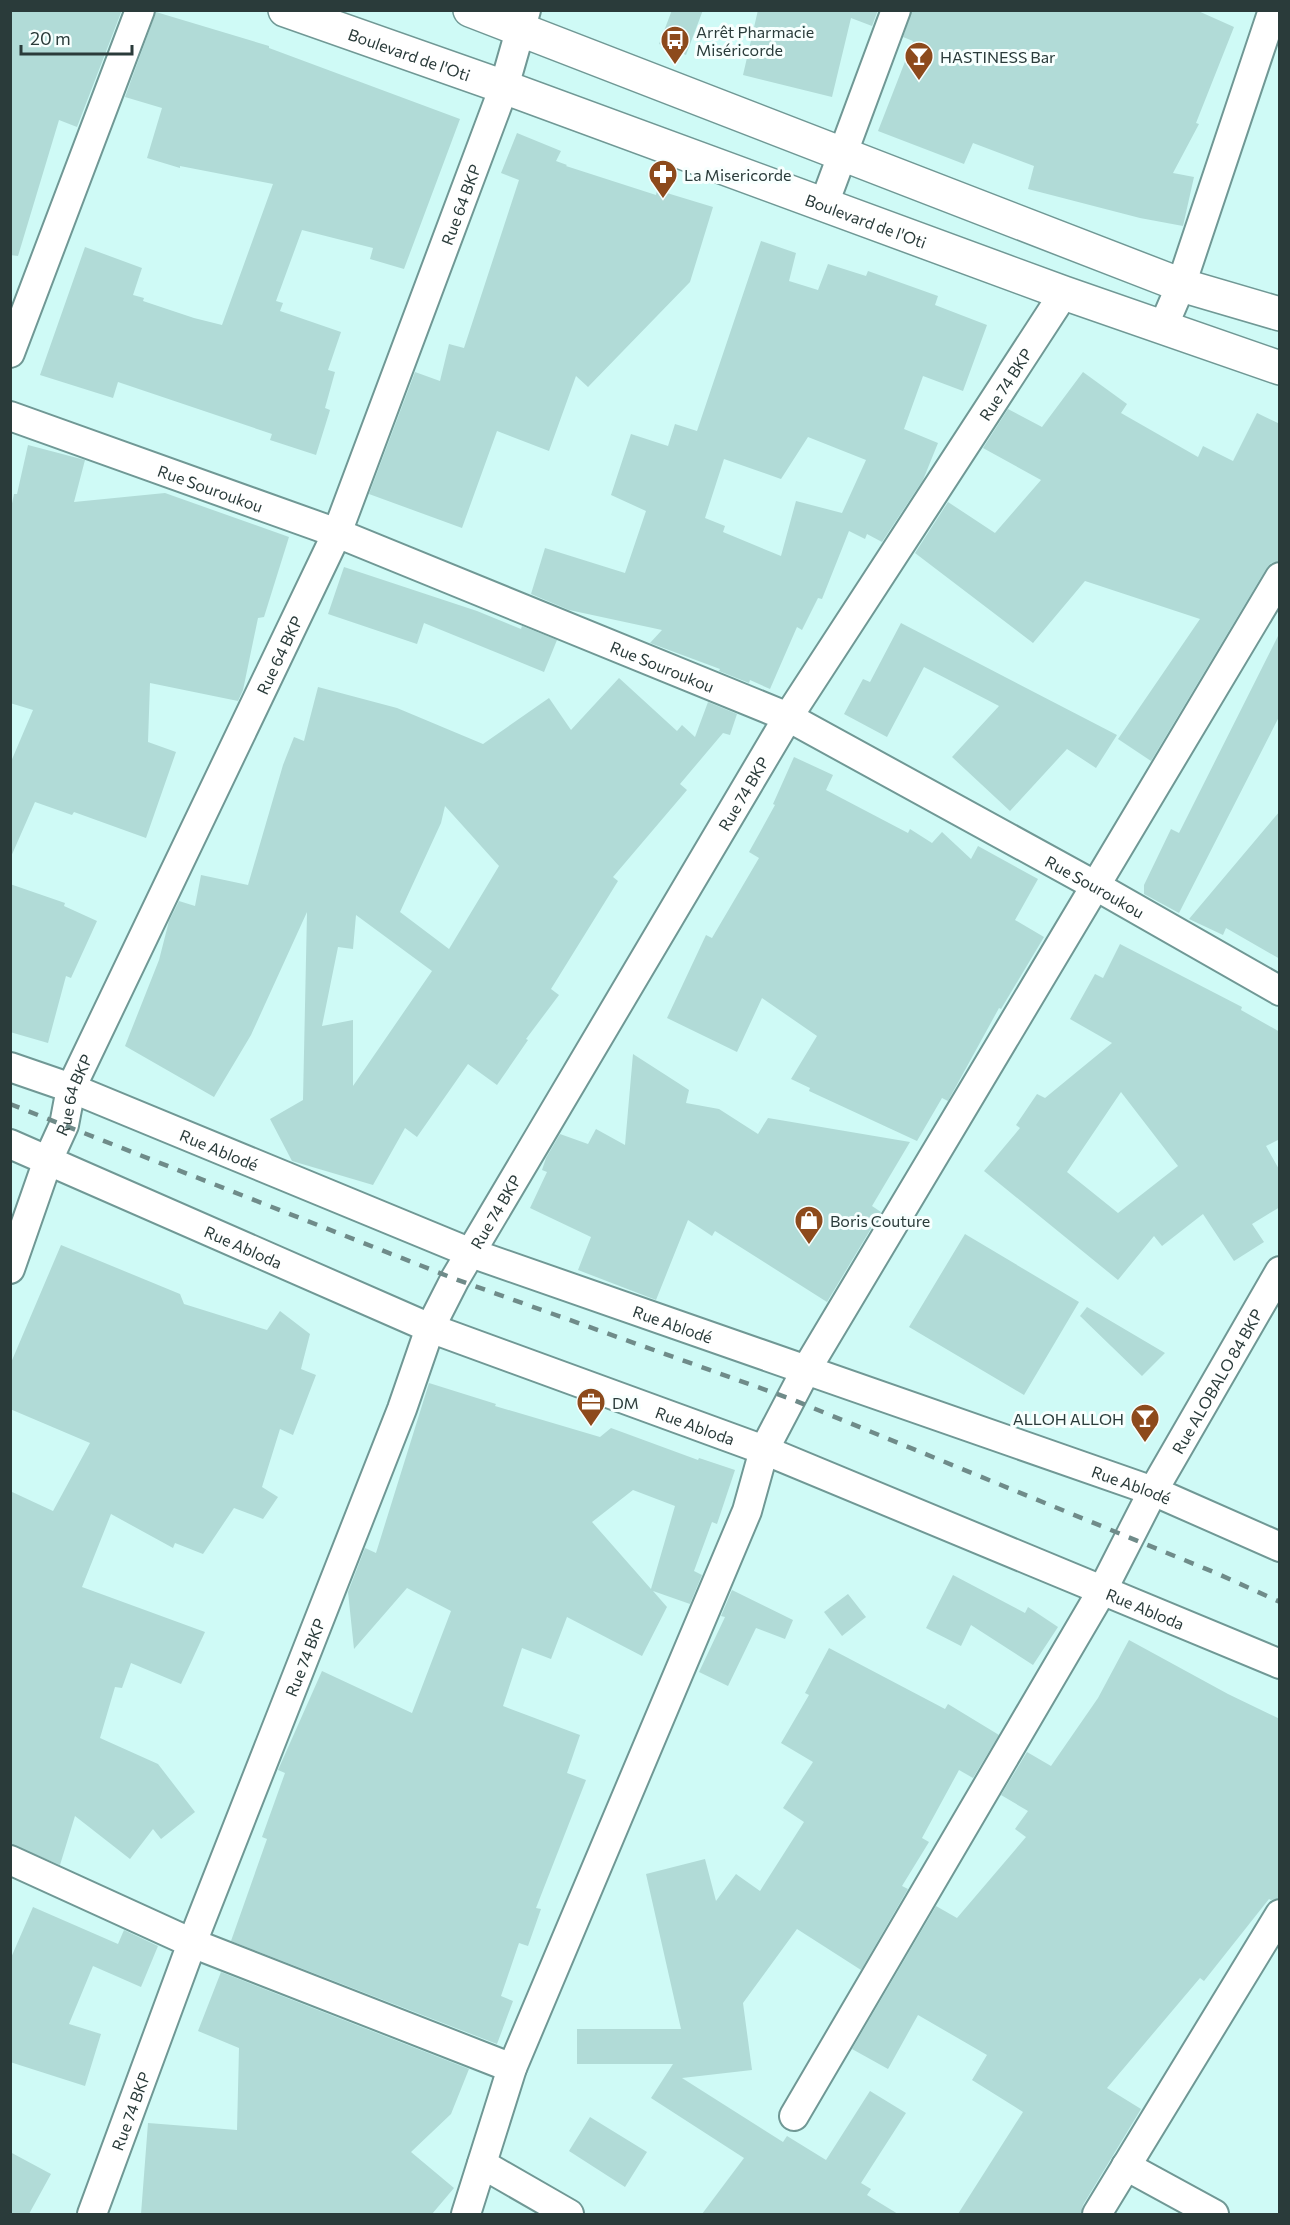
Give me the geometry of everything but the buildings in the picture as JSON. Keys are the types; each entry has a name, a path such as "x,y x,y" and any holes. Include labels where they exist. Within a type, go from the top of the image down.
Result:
{"main road":[{"name":"Boulevard de l'Oti","path":"285,10 504,87 1064,293 1280,368"},
{"path":"470,10 523,20 843,154 1181,285 1280,314"}],"street":[{"path":"10,353 140,10"},
{"path":"824,204 896,10"},
{"path":"1163,327 1181,285 1273,10"},
{"name":"Rue 64 BKP","path":"10,1269 48,1160 64,1125 71,1088 338,533 504,87 523,20"},
{"name":"Rue 74 BKP","path":"92,2214 192,1943 402,1409 430,1328 471,1253 788,717 1064,293"},
{"name":"Rue Souroukou","path":"10,416 338,533 788,717 1096,886 1280,991"},
{"path":"466,2214 512,2067 747,1512 765,1450 806,1370 1280,577"},
{"name":"Rue Ablodé","path":"10,1067 71,1088 471,1253 1153,1491 1280,1547"},
{"name":"Rue Abloda","path":"10,1144 430,1328 765,1450 1280,1664"},
{"name":"Rue ALOBALO 84 BKP","path":"794,2115 1103,1589 1153,1491 1280,1271"},
{"path":"10,1860 192,1943 512,2067"},
{"path":"1097,2214 1280,1914"},
{"path":"482,2164 568,2214"},
{"path":"1126,2166 1215,2214"}],"railway":[{"path":"10,1104 455,1279 791,1399 1216,1573 1280,1602"}],"place":[{"name":"Arrêt Pharmacie Miséricorde","path":"675,66"},
{"name":"HASTINESS Bar","path":"919,82"},
{"name":"La Misericorde","path":"663,200"},
{"name":"Boris Couture","path":"809,1246"},
{"name":"DM","path":"591,1428"},
{"name":"ALLOH ALLOH","path":"1145,1444"}]}
